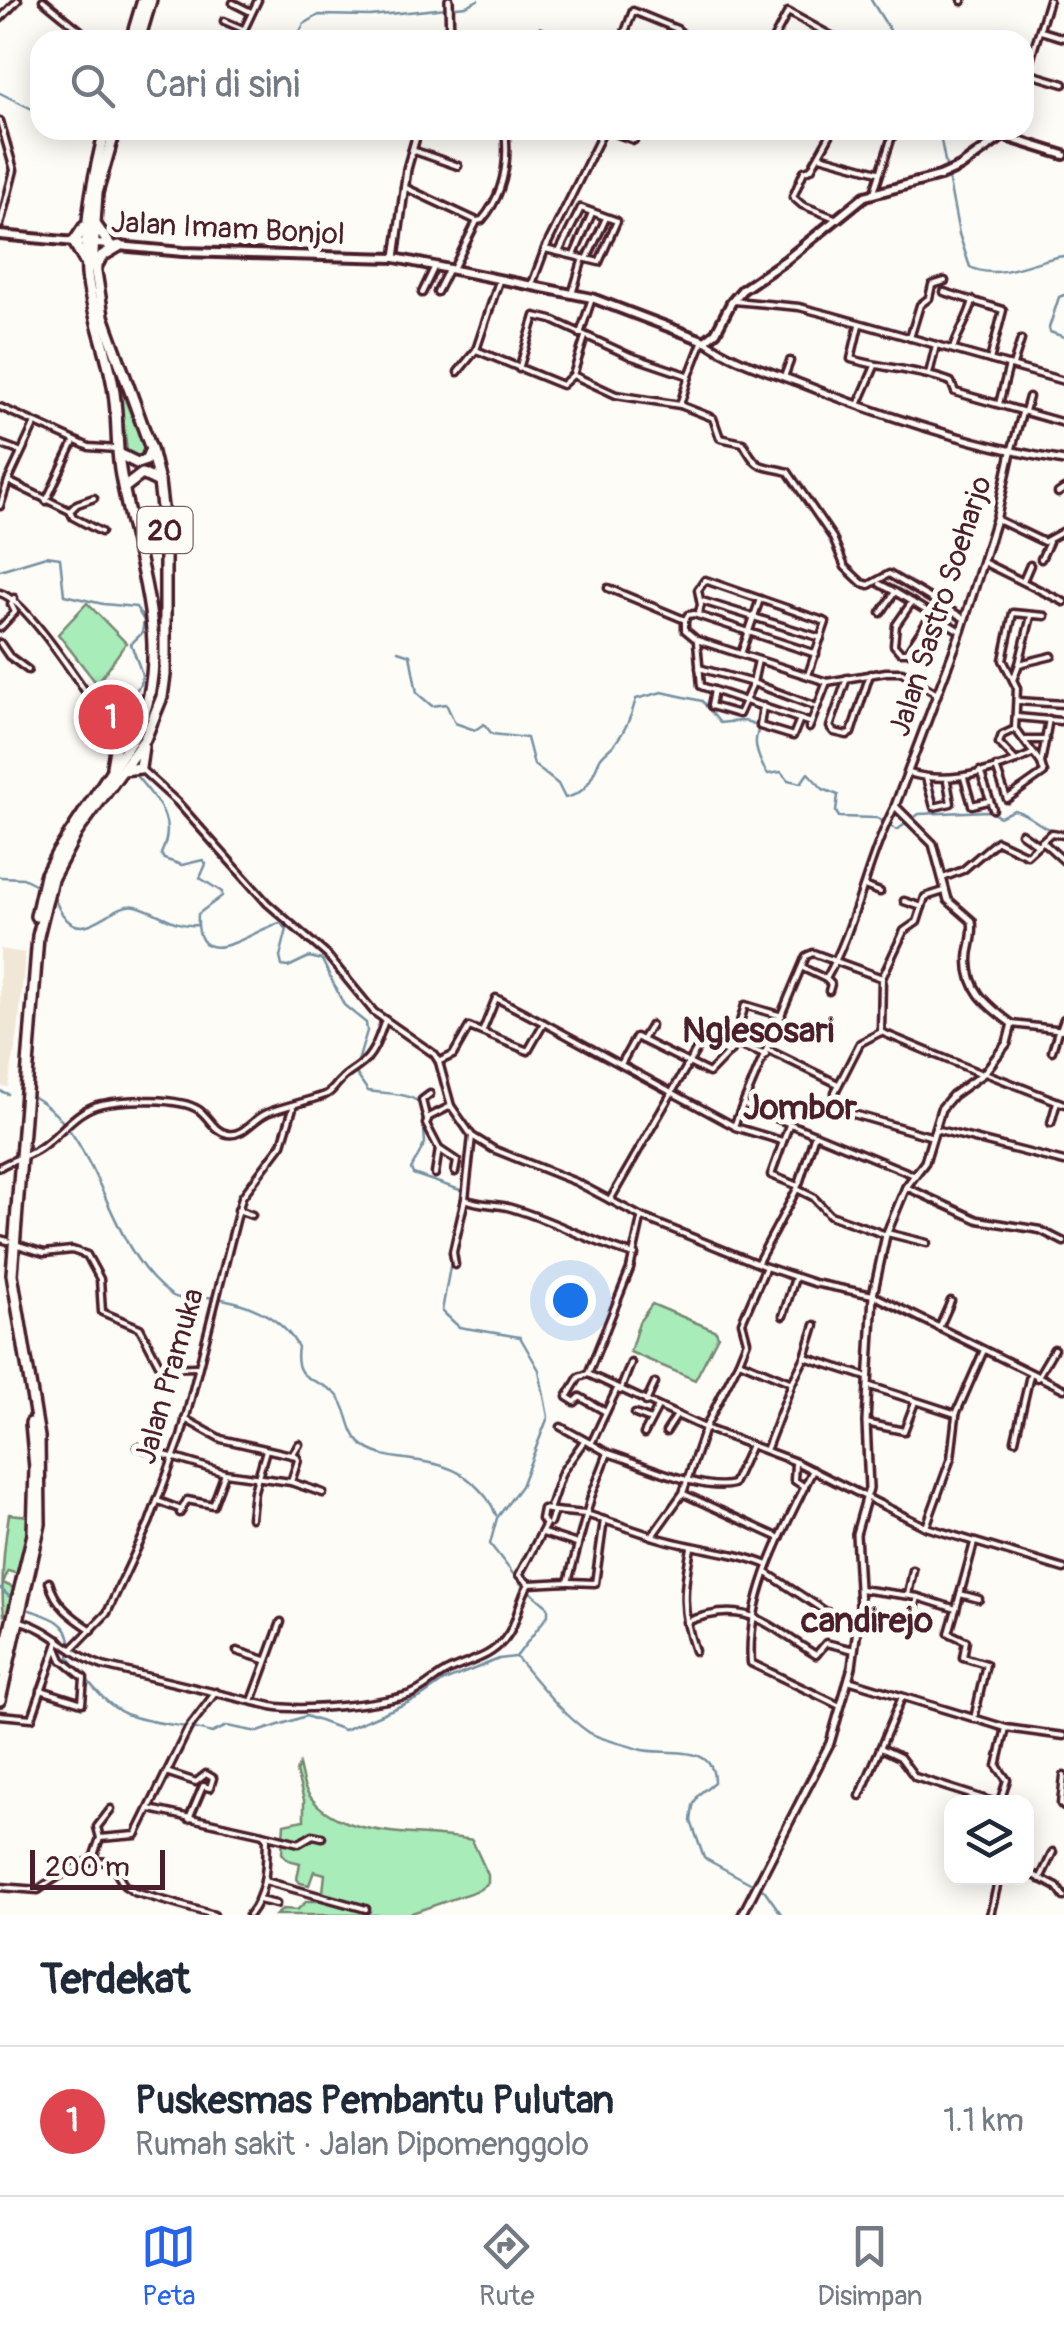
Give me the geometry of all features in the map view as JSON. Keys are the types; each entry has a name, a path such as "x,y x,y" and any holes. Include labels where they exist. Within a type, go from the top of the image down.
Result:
{"highway":[{"path":"134,30 143,0"},
{"path":"142,30 151,0"},
{"name":"20","path":"104,140 91,221 91,303 114,392 119,451 150,612 154,652 150,701 141,736"},
{"name":"20","path":"102,161 111,140"},
{"path":"91,221 115,246 91,270 74,242 91,221"},
{"name":"20","path":"0,1700 30,1561 34,1509 34,1421 10,1307 7,1241 17,1159 30,954 48,877 110,775 141,736 162,697 165,675 166,534 159,482 151,449 109,336 91,270"},
{"path":"119,451 137,462 146,460 151,449"},
{"path":"125,487 142,474 159,482"},
{"path":"110,775 117,737 141,736 140,768 123,770"},
{"name":"20","path":"59,856 123,770 130,753"},
{"name":"20","path":"0,1670 16,1624"}],"main road":[{"path":"704,341 716,332 733,300 874,192 940,176 960,167 994,140"},
{"path":"1022,140 1064,155"},
{"name":"Jalan Imam Bonjol","path":"0,235 183,252 395,258 592,298 704,341"}],"street":[{"path":"0,19 18,0"},
{"path":"42,0 80,30"},
{"path":"224,21 244,29 258,0"},
{"path":"449,0 449,30"},
{"path":"1034,52 1049,0"},
{"path":"233,4 251,12"},
{"path":"626,30 633,12 679,30"},
{"path":"778,30 788,12 821,30"},
{"path":"1041,31 1064,38"},
{"path":"1034,75 1064,84"},
{"path":"0,121 14,170 0,226"},
{"path":"395,258 415,140"},
{"path":"404,187 482,220 490,211 507,168 506,140"},
{"path":"532,286 545,249 601,140"},
{"path":"827,140 811,169 804,170 792,198 837,219"},
{"path":"874,192 890,140"},
{"path":"412,150 458,166"},
{"path":"818,155 878,172"},
{"path":"545,249 585,258 601,261 617,223 580,208 559,252"},
{"path":"574,255 592,212"},
{"path":"572,294 606,217"},
{"path":"438,292 477,221"},
{"path":"422,292 436,265"},
{"path":"458,372 476,350 499,281"},
{"path":"910,338 920,305 928,299 932,285 945,281"},
{"path":"944,292 1003,310 990,360"},
{"path":"476,350 562,386 574,375 592,298"},
{"path":"733,300 799,308 1064,380"},
{"path":"952,349 973,300"},
{"path":"519,369 535,316 689,376"},
{"path":"860,323 850,358 929,374 951,382 954,392 1064,422"},
{"path":"1000,404 1021,340"},
{"path":"680,405 704,341 784,378 858,405 1012,452 1064,461"},
{"path":"929,374 936,345"},
{"path":"784,378 790,361"},
{"path":"858,405 875,366"},
{"path":"1037,380 1039,373"},
{"path":"574,375 616,395 680,405 713,418 720,438 742,443 750,461 759,467 788,472 856,579 868,584 889,574 965,619"},
{"path":"1012,452 1029,398"},
{"path":"0,408 74,441 119,451"},
{"path":"0,506 35,423"},
{"path":"46,501 74,441"},
{"path":"0,444 20,452"},
{"name":"Jalan Sastro Soeharjo","path":"895,806 965,619 1012,452"},
{"path":"8,481 70,511 101,532"},
{"path":"1058,494 1064,488"},
{"path":"70,511 94,498"},
{"path":"996,519 1049,542"},
{"path":"1041,559 1049,542 1064,531"},
{"path":"983,562 1064,602"},
{"path":"1023,581 1030,565"},
{"path":"698,616 698,590 705,580 826,622 808,677"},
{"path":"880,584 961,631"},
{"path":"608,588 685,620"},
{"path":"881,613 895,592"},
{"path":"0,593 14,598 90,694 140,768 178,802 267,903 326,955 363,1001 426,1047 439,1062 450,1106 472,1136 506,1156 576,1182 642,1217 766,1268 873,1296 1064,1389"},
{"path":"0,628 15,612 10,604 14,598"},
{"path":"741,654 760,599"},
{"path":"700,600 821,638"},
{"path":"912,602 894,630 894,644 900,652 906,652 932,614"},
{"path":"996,767 1007,799 1045,769 1015,729 1018,701 1003,660 1015,613 1046,616"},
{"path":"816,654 698,616 690,614 685,620 685,630 697,640 808,677 826,682 902,672 938,694"},
{"path":"1013,680 1031,616"},
{"path":"697,640 700,684 810,726 826,682"},
{"path":"0,644 28,670"},
{"path":"1020,664 1052,656"},
{"path":"714,690 710,706 740,713 758,660"},
{"path":"698,668 753,682 818,707"},
{"path":"847,678 830,727 847,736 851,734 870,674"},
{"path":"1018,701 1064,704"},
{"path":"763,706 760,726 792,736 800,720"},
{"path":"1017,717 1060,721"},
{"path":"1040,762 1049,718"},
{"path":"1015,729 1002,735 998,743 1016,761"},
{"path":"1022,740 1046,740"},
{"path":"909,773 947,779 1032,754"},
{"path":"980,771 992,809"},
{"path":"964,776 972,805 988,800"},
{"path":"926,778 934,807 952,802 947,779"},
{"path":"826,979 848,937 895,806 935,848 948,900 972,922 972,986 986,1004 1012,1024 1061,1030"},
{"path":"1020,833 1064,861"},
{"path":"943,878 963,870 997,840 1024,855 1050,833 1064,835"},
{"path":"864,886 880,892"},
{"path":"881,1032 882,978 904,931 916,924 928,894 944,891"},
{"path":"904,901 922,907"},
{"path":"734,1126 808,953 882,978"},
{"path":"802,967 826,979 831,984 829,991"},
{"path":"482,1032 496,998 750,1134 760,1132 782,1140"},
{"path":"620,1064 635,1038 708,1073 730,1053 745,1005 782,1016"},
{"path":"1052,1050 1064,1019"},
{"path":"0,1167 42,1146 68,1123 99,1104 154,1101 198,1109 214,1127 233,1134 268,1113 293,1108 330,1092 373,1051 385,1020"},
{"path":"439,1062 453,1055 469,1028 528,1052 544,1023"},
{"path":"642,1040 651,1024"},
{"path":"742,1915 830,1743 848,1680 859,1625 856,1534 867,1498 867,1381 873,1296 887,1234 906,1187 925,1162 946,1101 983,1074 1007,1043 1012,1024"},
{"path":"881,1032 1061,1103 1051,1123"},
{"path":"881,1032 860,1043 834,1096 846,1111 933,1138"},
{"path":"734,1044 767,1052 838,1084"},
{"path":"610,1200 702,1045 730,1053"},
{"path":"430,1094 422,1100 432,1138 457,1161 456,1172"},
{"path":"744,1105 914,1175"},
{"path":"427,1120 450,1106"},
{"name":"Jalan Pramuka","path":"70,1648 107,1612 157,1500 181,1437 238,1210 250,1181 282,1144 293,1108"},
{"path":"788,1125 771,1175 813,1197 830,1215 927,1243"},
{"path":"935,1129 1064,1162"},
{"path":"758,1264 798,1188 814,1134"},
{"path":"454,1265 472,1136"},
{"path":"434,1174 439,1148"},
{"path":"906,1187 920,1197 978,1220 1040,1230 1064,1242"},
{"path":"465,1198 480,1205 515,1209 635,1255"},
{"path":"238,1210 252,1215"},
{"path":"588,1374 635,1255 642,1217"},
{"path":"7,1241 44,1253 72,1250 87,1254 100,1279 102,1312 140,1328 162,1368 198,1368"},
{"path":"652,1536 684,1493 704,1428 748,1340 742,1322 766,1268"},
{"path":"783,1316 796,1278"},
{"path":"939,1328 950,1300"},
{"path":"766,1450 806,1357 815,1324"},
{"path":"1037,1378 1054,1349"},
{"path":"926,1527 952,1453 956,1414 984,1350"},
{"path":"806,1357 956,1414"},
{"path":"739,1362 792,1383"},
{"path":"591,1444 631,1363"},
{"path":"606,1412 580,1397 575,1402 567,1396 579,1377 588,1374 704,1428 796,1462 926,1527 1064,1570"},
{"path":"1014,1440 1030,1375"},
{"path":"646,1402 655,1383"},
{"path":"866,1423 904,1431 916,1401"},
{"path":"644,1434 658,1407"},
{"path":"635,1414 651,1420"},
{"path":"666,1432 677,1415"},
{"path":"184,1419 221,1439 292,1455 298,1460 291,1482"},
{"path":"561,1426 608,1453 688,1479 731,1485 750,1444"},
{"path":"550,1524 562,1472 584,1441"},
{"path":"292,1455 299,1444"},
{"path":"138,1447 225,1473 291,1482 323,1493"},
{"path":"251,1518 266,1450"},
{"path":"568,1582 608,1453"},
{"path":"796,1462 793,1478 805,1487"},
{"path":"813,1470 766,1573 753,1616 752,1664 840,1706"},
{"path":"157,1500 181,1511 189,1499 213,1504 225,1473"},
{"path":"684,1493 780,1538"},
{"path":"528,1585 520,1575 546,1524 541,1518 543,1509 586,1514 691,1548 770,1565"},
{"path":"528,1585 595,1584 604,1520"},
{"path":"542,1533 577,1544"},
{"path":"974,1544 949,1632 966,1641 963,1657 986,1664 974,1719"},
{"path":"691,1548 682,1586 686,1622 695,1651"},
{"path":"908,1595 913,1570"},
{"path":"766,1573 825,1611 859,1625"},
{"path":"49,1582 66,1612 92,1630"},
{"path":"0,1620 38,1626 103,1666 298,1709 417,1692 445,1672 482,1659 513,1628 520,1597 528,1585"},
{"path":"860,1589 918,1597 956,1609"},
{"path":"960,1594 978,1598"},
{"path":"914,1613 918,1597"},
{"path":"686,1622 724,1610 753,1616 817,1656 826,1643 854,1650"},
{"path":"252,1701 281,1622"},
{"path":"0,1715 30,1719 59,1640"},
{"path":"40,1690 82,1703 84,1678 62,1660 56,1647"},
{"path":"238,1651 265,1660"},
{"path":"848,1680 1006,1728 1064,1736"},
{"path":"100,1838 132,1837 150,1809 192,1722 216,1692"},
{"path":"860,1796 902,1697"},
{"path":"999,1795 1006,1779 997,1768 1006,1728"},
{"path":"880,1748 900,1757 912,1776 973,1795"},
{"path":"168,1772 210,1788 213,1776 206,1774 196,1782"},
{"path":"1064,1776 1060,1804 1064,1807"},
{"path":"188,1819 203,1786"},
{"path":"92,1861 100,1838 97,1827 111,1809"},
{"path":"150,1809 299,1843 313,1835 322,1837"},
{"path":"249,1915 264,1882 264,1834"},
{"path":"1040,1878 1053,1852"},
{"path":"0,1886 38,1890 69,1874 77,1864 110,1862 124,1885 134,1892 214,1915"},
{"path":"1034,1875 1057,1888 1064,1898"},
{"path":"264,1882 366,1909"},
{"path":"990,1915 997,1885"},
{"path":"259,1900 276,1904"}],"shaded area":[{"path":"108,675 125,686 106,708 94,693"},
{"path":"0,949 25,953 18,1033 8,1087 0,1086"}],"green space":[{"path":"119,385 144,446 141,458 127,451"},
{"path":"87,603 126,643 97,684 58,634"},
{"path":"652,1304 716,1331 718,1336 695,1380 630,1352 639,1322"},
{"path":"9,1514 29,1516 28,1537 18,1574 8,1571 3,1583 14,1588 9,1611 4,1615 2,1590 3,1565"},
{"path":"299,1765 305,1788 335,1818 380,1830 472,1840 488,1883 479,1890 406,1915 276,1915 283,1909 297,1910 307,1901 322,1901 325,1874 314,1871 309,1885 300,1883 300,1863 288,1860 282,1853 284,1824 304,1820 304,1800 296,1772"}],"waterway":[{"path":"301,30 319,15 370,16 466,6 478,0"},
{"path":"871,0 890,30"},
{"path":"0,93 30,108"},
{"path":"941,140 959,234 970,267 1005,271 1064,256"},
{"path":"1064,295 1059,297 1049,328 1064,337"},
{"path":"0,570 46,556 60,558 64,595 136,607 144,621 142,633 131,644 142,674 141,684 132,695 127,731"},
{"path":"398,651 410,655 417,693 432,706 446,704 455,723 475,730 484,724 492,734 527,738 534,765 558,784 565,798 588,784 602,757 623,732 636,699 662,692 702,701 720,723 744,721 758,726 757,749 768,774 781,772 788,780 801,783 808,773 823,789 838,795 839,817 877,818 897,830 919,814 988,811 1000,817 1014,810 1051,830 1064,830"},
{"path":"134,773 157,801 166,820 166,841 161,854 164,859 182,865 203,860 206,864 200,878 222,892 198,914 200,934 206,944 230,944 281,923 287,929 280,957 282,966 309,957 322,960 344,1005 366,1023 357,1065"},
{"path":"0,877 23,878 41,887"},
{"path":"52,894 63,915 80,926 127,906 182,924 198,925"},
{"path":"355,1072 368,1091 405,1096 423,1106"},
{"path":"0,1091 8,1094"},
{"path":"32,1096 56,1114 74,1137 131,1248 148,1273 170,1294 234,1302 271,1318 298,1347 297,1359 303,1374 341,1400 360,1443 371,1451 445,1467 460,1474 484,1495 496,1515"},
{"path":"423,1114 425,1143 411,1169 413,1174 463,1191"},
{"path":"452,1256 442,1311 459,1327 520,1337 539,1370 548,1417 521,1486 497,1518 490,1544 521,1584 548,1607 548,1615 516,1657 558,1706 592,1734 638,1749 685,1753 706,1760 714,1782 698,1795 691,1821 704,1858 765,1891 782,1915"},
{"path":"0,1588 13,1600"},
{"path":"30,1610 65,1628 70,1641 69,1658 102,1697 118,1709 147,1720 212,1733 227,1726 258,1732 306,1716 344,1730 421,1697 444,1681 499,1659 515,1657"}],"place":[{"name":"Puskesmas Pembantu Pulutan","path":"111,717"}],"district":[{"name":"Nglesosari","path":"758,1030"},
{"name":"Jombor","path":"800,1107"},
{"name":"candirejo","path":"867,1620"}]}
